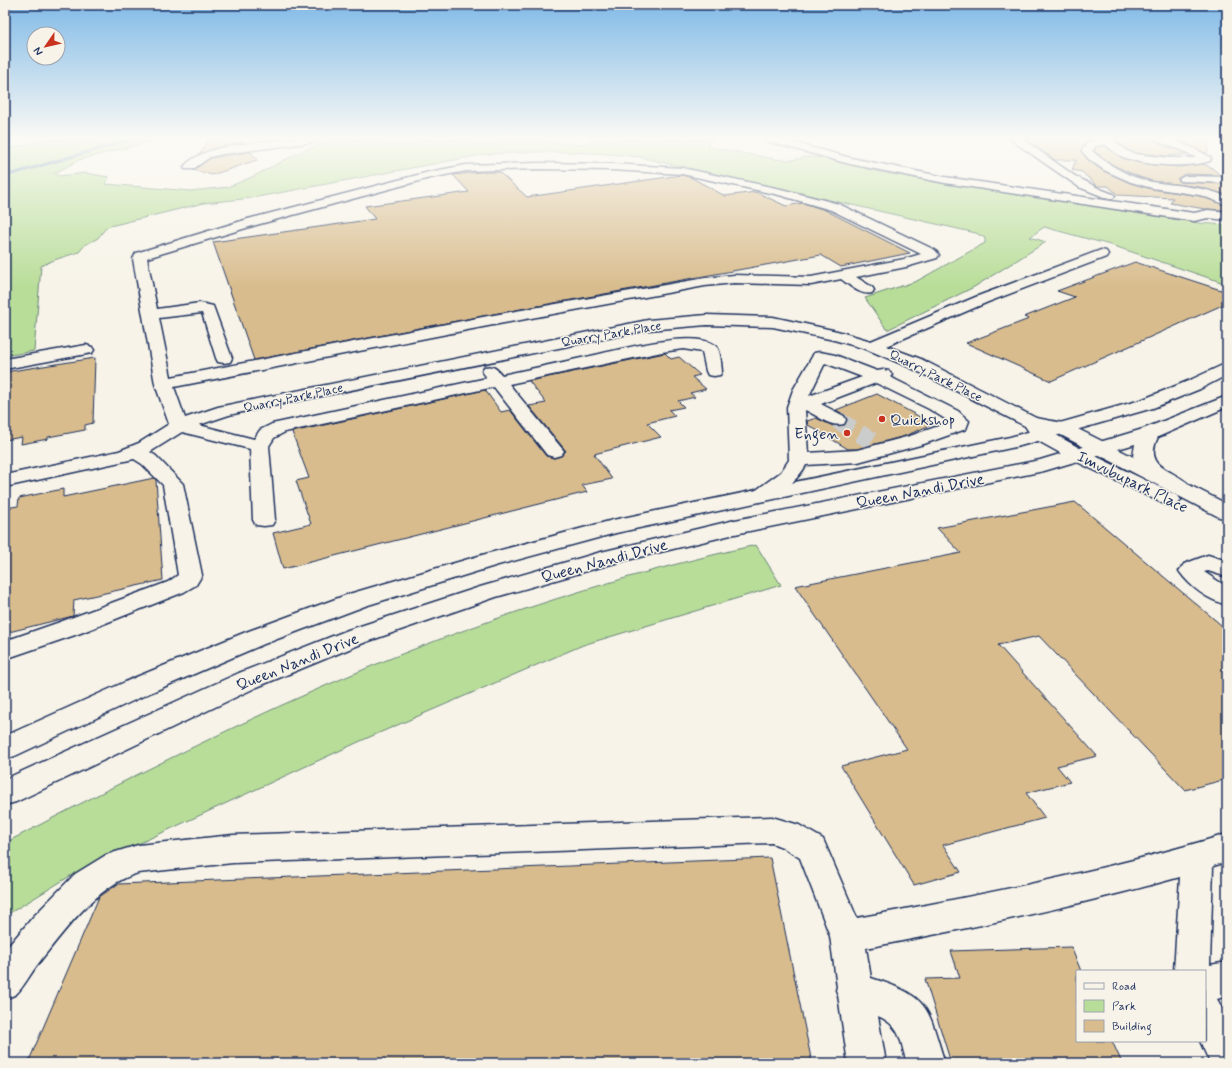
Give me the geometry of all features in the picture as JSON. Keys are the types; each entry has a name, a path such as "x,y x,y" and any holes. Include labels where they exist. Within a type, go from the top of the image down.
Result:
{"street":[{"path":"259,446 179,426 164,384 140,258 145,254 372,189"},
{"path":"164,384 488,321 705,282 734,279 811,281 871,270 932,256 930,253 835,207 766,189"},
{"path":"1004,189 1194,217 1208,214 1227,216"},
{"path":"1091,189 1109,196 1143,204 1145,205 1145,210"},
{"path":"1180,189 1211,194 1227,201"},
{"path":"872,346 983,298 1101,254"},
{"path":"871,270 888,279"},
{"path":"844,275 867,290"},
{"path":"150,315 200,308 208,309 224,358"},
{"name":"Quarry Park Place","path":"5,481 124,456 136,452 179,426 224,411 481,358 648,326 707,320 773,322 837,336 872,346 914,363 1035,428"},
{"path":"264,520 259,446 268,434 286,426 633,352 679,346 698,345 710,349 714,371"},
{"path":"5,364 86,350"},
{"path":"762,495 788,476 795,468 799,460 796,424 801,405 802,390 820,357 832,359 878,377 958,418 960,421 959,426 879,445 854,456 799,460"},
{"path":"481,358 554,451"},
{"path":"801,405 914,363"},
{"name":"Queen Nandi Drive","path":"5,748 143,685 255,638 357,600 490,560 613,527 1013,442 1035,428 1061,428 1147,404 1194,385 1227,368"},
{"name":"Queen Nandi Drive","path":"5,793 115,740 248,680 357,636 488,592 609,556 735,527 1037,466 1150,433 1227,400"},
{"path":"801,405 837,420"},
{"name":"Imvubupark Place","path":"1035,428 1078,455 1227,527"},
{"name":"Imvubupark Place","path":"1061,428 1227,512"},
{"path":"1150,433 1143,448 1143,456 1149,466 1184,490"},
{"path":"5,475 11,467 68,452"},
{"path":"5,650 69,628 176,587 188,580 190,575 173,484 149,460 136,452"},
{"path":"1227,570 1208,562 1192,569 1191,571 1198,580 1227,597"},
{"path":"5,981 16,964 45,928 87,884 117,865 138,859 233,849 772,830 785,833 800,840 812,849 847,936 866,1063"},
{"path":"847,936 1009,906 1162,868 1212,853 1192,970"},
{"path":"1206,984 1227,979"},
{"path":"854,990 890,1003 906,1013 914,1021 926,1063"},
{"path":"1206,1014 1227,1057"}],"green space":[{"path":"5,189 164,189 191,191 211,189 301,189 252,198 204,203 110,226 105,229 98,238 85,245 79,252 41,266 34,351 5,356"},
{"path":"780,189 982,189 1198,223 1227,225 1227,284 1114,246 1044,227 1030,237 1046,242 974,287 887,330 865,298 917,281 985,243 985,238 976,233"},
{"path":"756,545 781,585 583,645 365,739 75,873 5,916 5,843 186,750 278,707 372,666 419,647 513,613 561,597 658,569"}],"building":[{"path":"466,189 518,189 527,197 584,189 712,189 725,196 756,192 786,206 803,203 825,210 910,253 841,267 821,255 488,315 254,360 213,242 375,219 365,206 469,192"},
{"path":"1111,189 1151,189 1200,196 1227,206 1227,210 1205,209 1170,203 1173,198 1118,195"},
{"path":"1206,189 1227,189 1227,195"},
{"path":"1135,262 1227,292 1227,303 1051,381 966,343 1029,319 1024,317 1075,297 1057,291"},
{"path":"665,353 671,359 679,357 700,375 692,377 706,389 690,393 695,397 678,401 684,407 669,410 675,416 647,423 661,437 594,454 612,479 582,485 587,492 283,569 273,533 311,524 296,481 309,478 292,432 485,390 501,412 510,410 546,456 554,458 561,456 566,451 529,406 546,403 529,381"},
{"path":"95,358 93,423 85,425 85,430 48,437 48,439 21,444 22,437 5,440 5,372"},
{"path":"877,394 933,424 905,436 857,449 848,449 808,425 807,421 816,418 833,426 844,425 847,421 845,415 836,410"},
{"path":"154,478 156,480 163,580 74,600 73,616 5,633 5,508 18,506 19,498 63,489 63,497"},
{"path":"1075,502 1227,630 1227,779 1185,790 1039,636 998,645 1097,756 1057,766 1070,782 1026,793 1045,818 943,845 961,872 914,885 841,766 907,749 795,586 961,553 937,528"},
{"path":"770,858 812,1063 28,1063 99,897 118,884"},
{"path":"1071,947 1081,970 1076,970 1076,1042 1112,1042 1122,1063 951,1063 925,979 960,978 951,951"}],"tunnel":[{"path":"837,420 872,441"}],"place":[{"name":"Quickshop","path":"882,419"},
{"name":"Engen","path":"847,433"}]}
